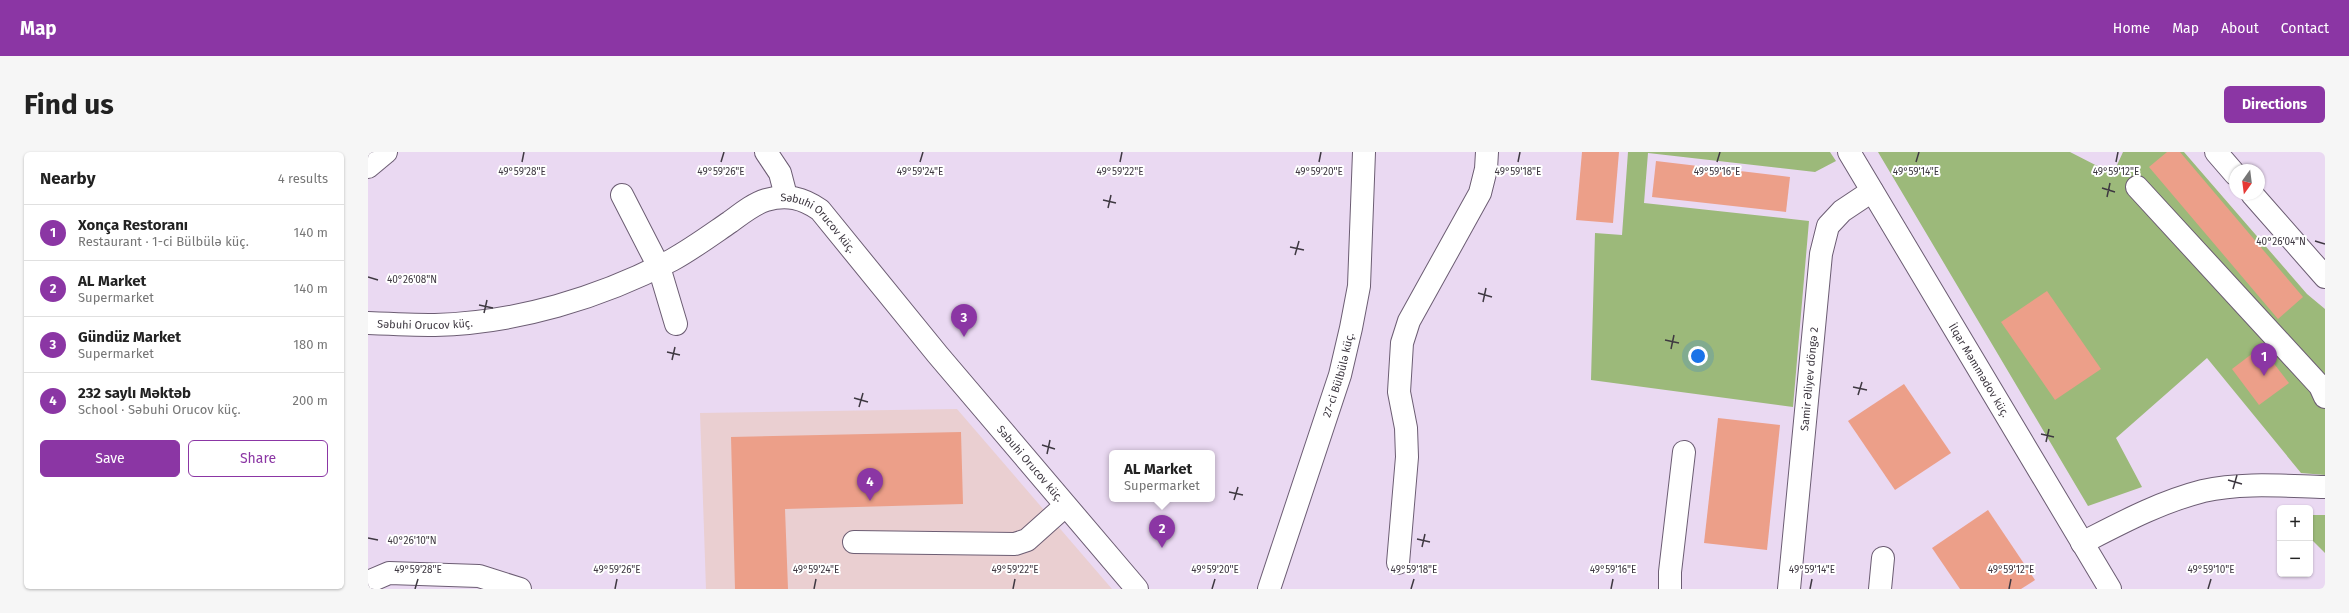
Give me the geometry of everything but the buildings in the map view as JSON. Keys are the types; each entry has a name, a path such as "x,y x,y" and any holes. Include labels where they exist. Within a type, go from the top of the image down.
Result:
{"street":[{"path":"368,167 386,152"},
{"path":"766,152 780,173 786,196"},
{"name":"27-ci Bülbülə küç.","path":"1269,589 1340,375 1351,328 1359,286 1364,152"},
{"path":"1398,563 1406,457 1406,428 1400,392 1402,343 1409,321 1480,193 1486,169 1487,152"},
{"name":"İlqar Məmmədov küç.","path":"1849,152 2110,589"},
{"path":"2216,152 2229,167"},
{"path":"2137,187 2320,386 2325,397"},
{"name":"Samir Əliyev döngə 2","path":"1789,589 1821,254 1828,226 1842,211 1872,191"},
{"path":"622,195 659,267 676,324"},
{"name":"Səbuhi Orucov küç.","path":"368,323 435,325 520,314 601,292 659,267 707,238 752,206 766,200 786,196 808,201 820,210 1065,506 1137,589"},
{"path":"2257,200 2325,277"},
{"path":"1670,589 1670,572 1684,452"},
{"path":"2082,543 2159,505 2203,491 2244,485 2325,487"},
{"path":"854,542 1015,544 1027,540 1065,506"},
{"path":"1880,589 1883,558"},
{"path":"368,582 389,573 479,576 520,589"}],"shaded area":[{"path":"957,409 1112,589 706,589 700,413"}],"green space":[{"path":"1628,152 1830,152 1836,161 1815,172 1648,153 1644,203 1809,221 1793,407 1591,380 1595,233 1622,235"},
{"path":"1878,152 2070,152 2113,174 2123,152 2184,152 2307,294 2325,309 2325,475 2301,473 2207,358 2116,438 2142,487 2088,506"},
{"path":"2313,515 2325,515 2325,553 2313,541"}],"place":[{"name":"Gündüz Market","path":"964,337"},
{"name":"Xonça Restoranı","path":"2264,376"},
{"name":"232 saylı Məktəb","path":"870,501"},
{"name":"AL Market","path":"1162,548"}]}
